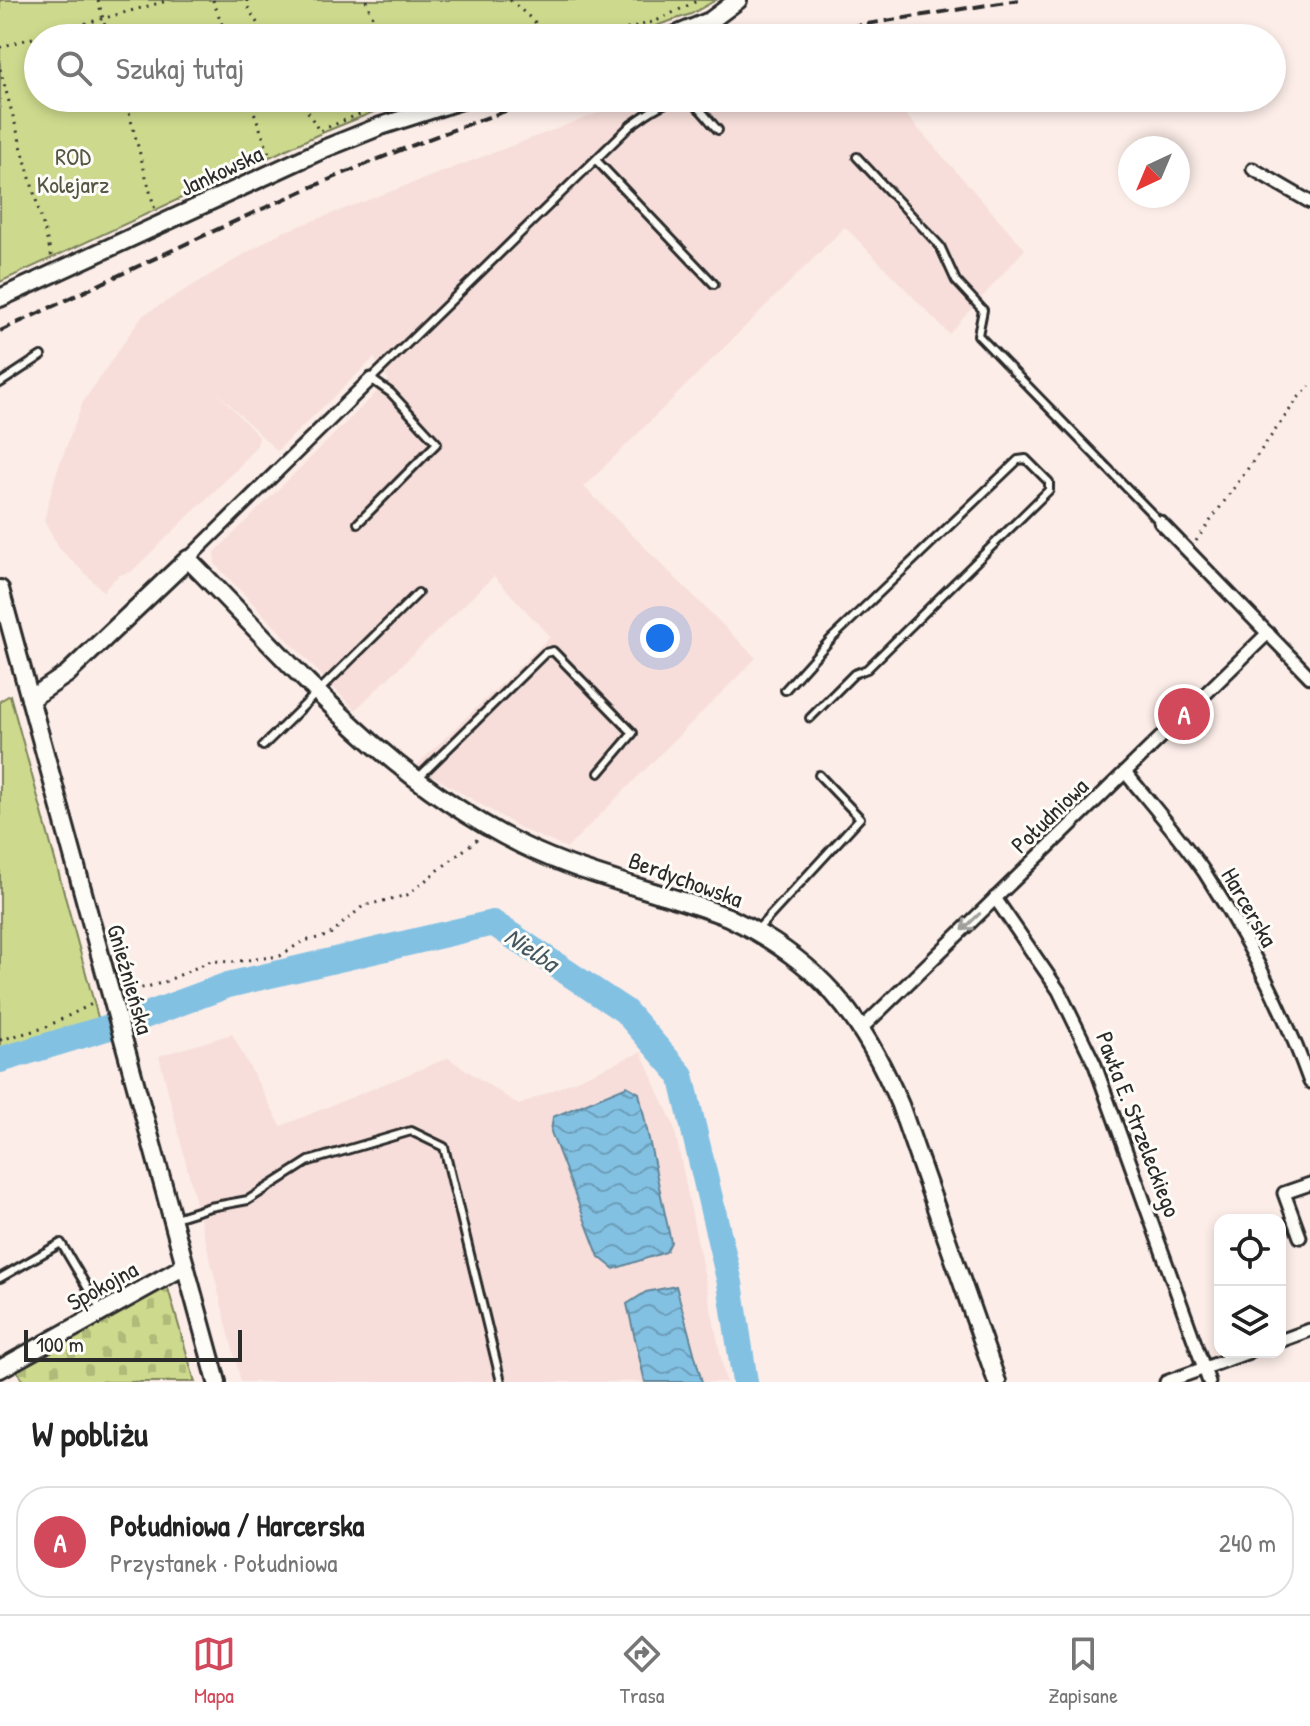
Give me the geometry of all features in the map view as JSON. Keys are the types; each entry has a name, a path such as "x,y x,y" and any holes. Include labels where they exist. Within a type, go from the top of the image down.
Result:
{"street":[{"path":"703,24 738,0"},
{"name":"Jankowska","path":"0,298 275,171 381,126 424,112"},
{"path":"1253,169 1310,202"},
{"path":"30,699 67,674 371,379"},
{"path":"1160,522 1310,677"},
{"name":"Berdychowska","path":"188,559 363,737 415,781 490,829 553,858 693,903 756,931 816,974 862,1028 883,1064 997,1382"},
{"name":"Gnieźnieńska","path":"0,589 108,1001 123,1038 217,1382"},
{"name":"Południowa","path":"862,1028 1268,633"},
{"name":"Harcerska","path":"1125,772 1176,833 1236,923 1275,996 1310,1082"},
{"name":"Pawła E. Strzeleckiego","path":"995,898 1059,991 1095,1065 1209,1382"},
{"path":"1300,1237 1284,1193 1310,1184"},
{"name":"Spokojna","path":"0,1369 185,1266"},
{"path":"1286,1339 1310,1330"},
{"path":"1166,1382 1232,1358"}],"lane":[{"path":"358,523 437,443 391,393 371,379 631,125 653,112"},
{"path":"702,112 718,130"},
{"path":"857,157 940,246 956,281 983,310 978,335 1160,522"},
{"path":"596,160 714,284"},
{"path":"0,383 41,356"},
{"path":"785,690 831,639 1018,460 1026,459 1049,482 1049,490 867,669 854,674 810,718"},
{"path":"263,746 418,593"},
{"path":"415,781 545,653 553,651 633,733 599,773"},
{"path":"756,931 860,818 819,775"},
{"path":"172,1219 210,1207 248,1200 309,1161 411,1131 444,1147 501,1382"},
{"path":"0,1278 61,1243 102,1313"}],"path":[{"path":"98,0 104,24"},
{"path":"85,24 170,0"},
{"path":"213,0 222,24"},
{"path":"247,0 246,4 258,24"},
{"path":"366,0 375,24"},
{"path":"510,0 537,24"},
{"path":"645,24 699,0"},
{"path":"0,47 24,40"},
{"path":"0,69 56,272"},
{"path":"129,112 159,225"},
{"path":"254,112 275,171"},
{"path":"308,112 319,131 364,112"},
{"path":"1189,552 1299,397 1310,386"},
{"path":"0,1040 44,1028 211,961 233,962 280,956 303,941 328,936 363,906 407,895 490,829"}],"shaded area":[{"path":"601,112 903,112 1025,249 949,334 845,227 584,487 756,658 567,848 524,830 416,766 550,637 494,576 355,710 215,564 215,552 389,380 374,358 277,451 214,389 259,437 257,445 236,470 131,572 119,575 103,591 59,548 44,520 56,474 83,402 142,316 278,234"},
{"path":"232,1034 281,1126 448,1058 519,1105 641,1052 674,1126 726,1382 241,1382 159,1056"}],"green space":[{"name":"ROD Kolejarz","path":"0,0 716,0 691,14 661,24 24,24 24,112 374,112 317,135 0,282"},
{"path":"10,695 99,1021 38,1043 0,1052 0,701"},
{"path":"167,1285 195,1382 23,1382 16,1368"}],"water":[{"path":"99,1021 103,1038 0,1065 0,1052 38,1043"},
{"path":"627,1086 639,1093 671,1242 666,1252 614,1269 599,1257 551,1132 553,1117"},
{"path":"676,1286 702,1382 645,1382 627,1304 646,1292"}],"waterway":[{"name":"Nielba","path":"0,1060 136,1019 228,985 493,923 625,1011 681,1075 730,1283 745,1382"}],"railway":[{"path":"867,24 1019,0"},
{"path":"0,331 337,176 504,112"}],"place":[{"name":"Południowa / Harcerska","path":"1184,714"}]}
